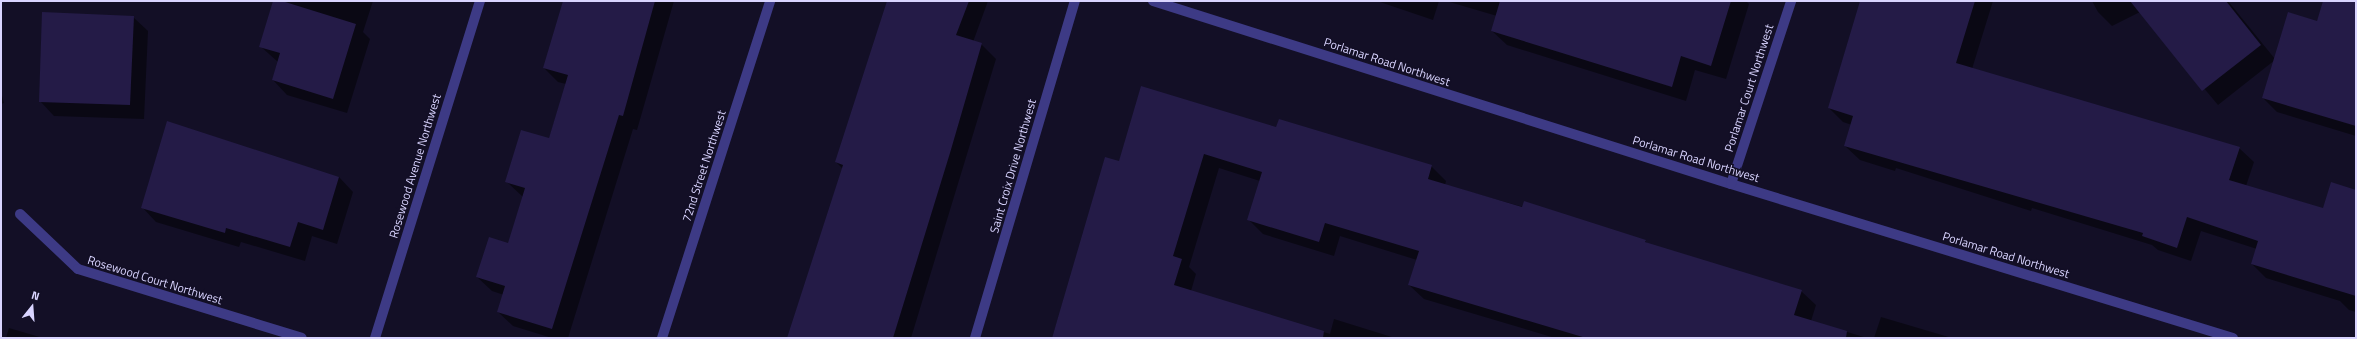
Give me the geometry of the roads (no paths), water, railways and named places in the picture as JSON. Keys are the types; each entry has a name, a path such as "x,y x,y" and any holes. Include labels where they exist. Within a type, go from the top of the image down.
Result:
{"street":[{"name":"Rosewood Avenue Northwest","path":"375,338 480,1"},
{"name":"72nd Street Northwest","path":"662,338 770,1"},
{"name":"Saint Croix Drive Northwest","path":"975,338 1075,1"},
{"name":"Porlamar Road Northwest","path":"1153,1 1731,184 2233,338"},
{"name":"Porlamar Court Northwest","path":"1731,184 1791,1"},
{"name":"Rosewood Court Northwest","path":"20,214 78,269 302,338"}]}
